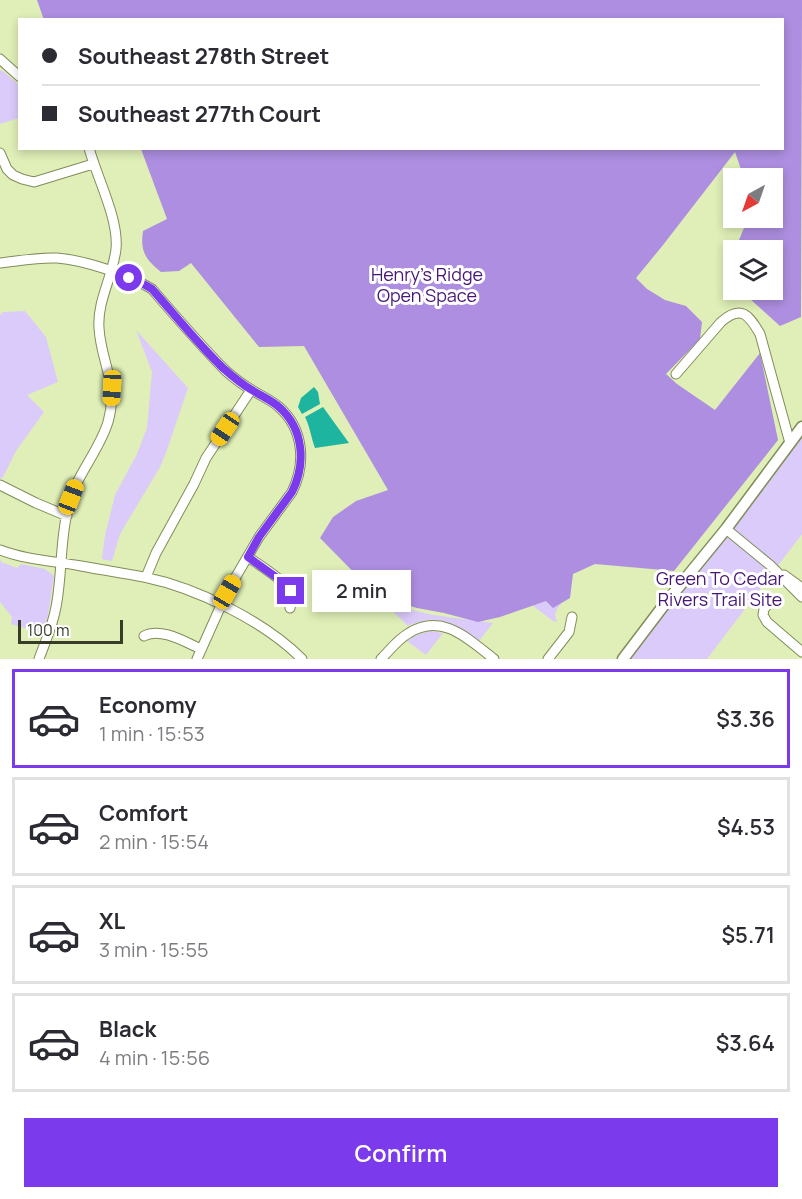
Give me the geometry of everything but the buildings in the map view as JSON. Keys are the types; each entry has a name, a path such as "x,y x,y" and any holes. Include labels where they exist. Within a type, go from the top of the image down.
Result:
{"main road":[{"path":"623,659 726,529 802,427"}],"street":[{"path":"0,58 18,75"},
{"path":"39,659 57,606 67,516 76,485 102,437 111,408 112,388 100,342 99,311 111,271 116,248 116,233 112,214 90,150"},
{"path":"0,153 7,169 13,175 34,182 93,164"},
{"path":"0,263 54,258 111,271 152,289 231,376 279,407 287,416 299,438 302,461 292,492 259,537 227,592 197,659"},
{"path":"676,374 728,315 737,312 744,314 752,320 760,334 790,443"},
{"path":"146,577 156,553 206,458 251,390"},
{"path":"0,485 67,516"},
{"path":"726,529 802,588"},
{"path":"0,550 25,558 146,577 186,589 221,605 269,632 301,657"},
{"path":"248,557 287,585 292,596 290,608"},
{"path":"770,565 802,597"},
{"path":"771,601 764,609 764,619 802,652"},
{"path":"548,659 569,632 572,617"},
{"path":"381,659 408,633 436,625 448,627 461,634 494,659"},
{"path":"144,636 154,633 163,634 201,649"}],"green space":[{"name":"Henry's Ridge Open Space","path":"37,0 802,0 801,317 780,326 751,300 783,300 783,240 739,240 744,228 783,228 783,168 741,168 735,152 636,278 647,289 665,300 686,306 702,322 700,339 666,374 715,410 760,353 778,440 674,571 595,564 573,574 570,598 553,608 546,601 478,622 377,596 320,538 333,517 356,501 388,490 304,346 259,347 191,263 179,271 161,272 147,259 142,244 143,231 167,219 141,150 784,150 784,18 43,18"},
{"path":"0,70 18,84 18,118 0,124"},
{"path":"25,311 46,337 58,382 27,395 44,412 16,451 2,479 0,478 0,315 3,312"},
{"path":"136,330 188,388 160,467 120,534 112,561 102,559 105,535 115,495 137,454 147,428 152,372"},
{"name":"Green To Cedar Rivers Trail Site","path":"802,429 802,534 707,659 627,659"},
{"path":"0,558 1,562 17,568 21,564 45,569 54,576 48,616 42,633 11,624 12,617 0,602"},
{"path":"553,599 561,604 557,608 557,622 532,605"},
{"path":"384,603 433,615 493,623 479,641 454,625 437,620 418,622 408,626"},
{"path":"430,631 443,633 426,655 407,641 417,635"}],"water":[{"path":"314,387 318,392 320,404 302,414 298,407 301,398"},
{"path":"323,407 349,443 315,448 305,417"}],"route":[{"path":"129,278 152,289 231,376 279,407 293,426 299,438 301,451 300,472 292,492 259,537 248,557 287,585 291,591"}]}
